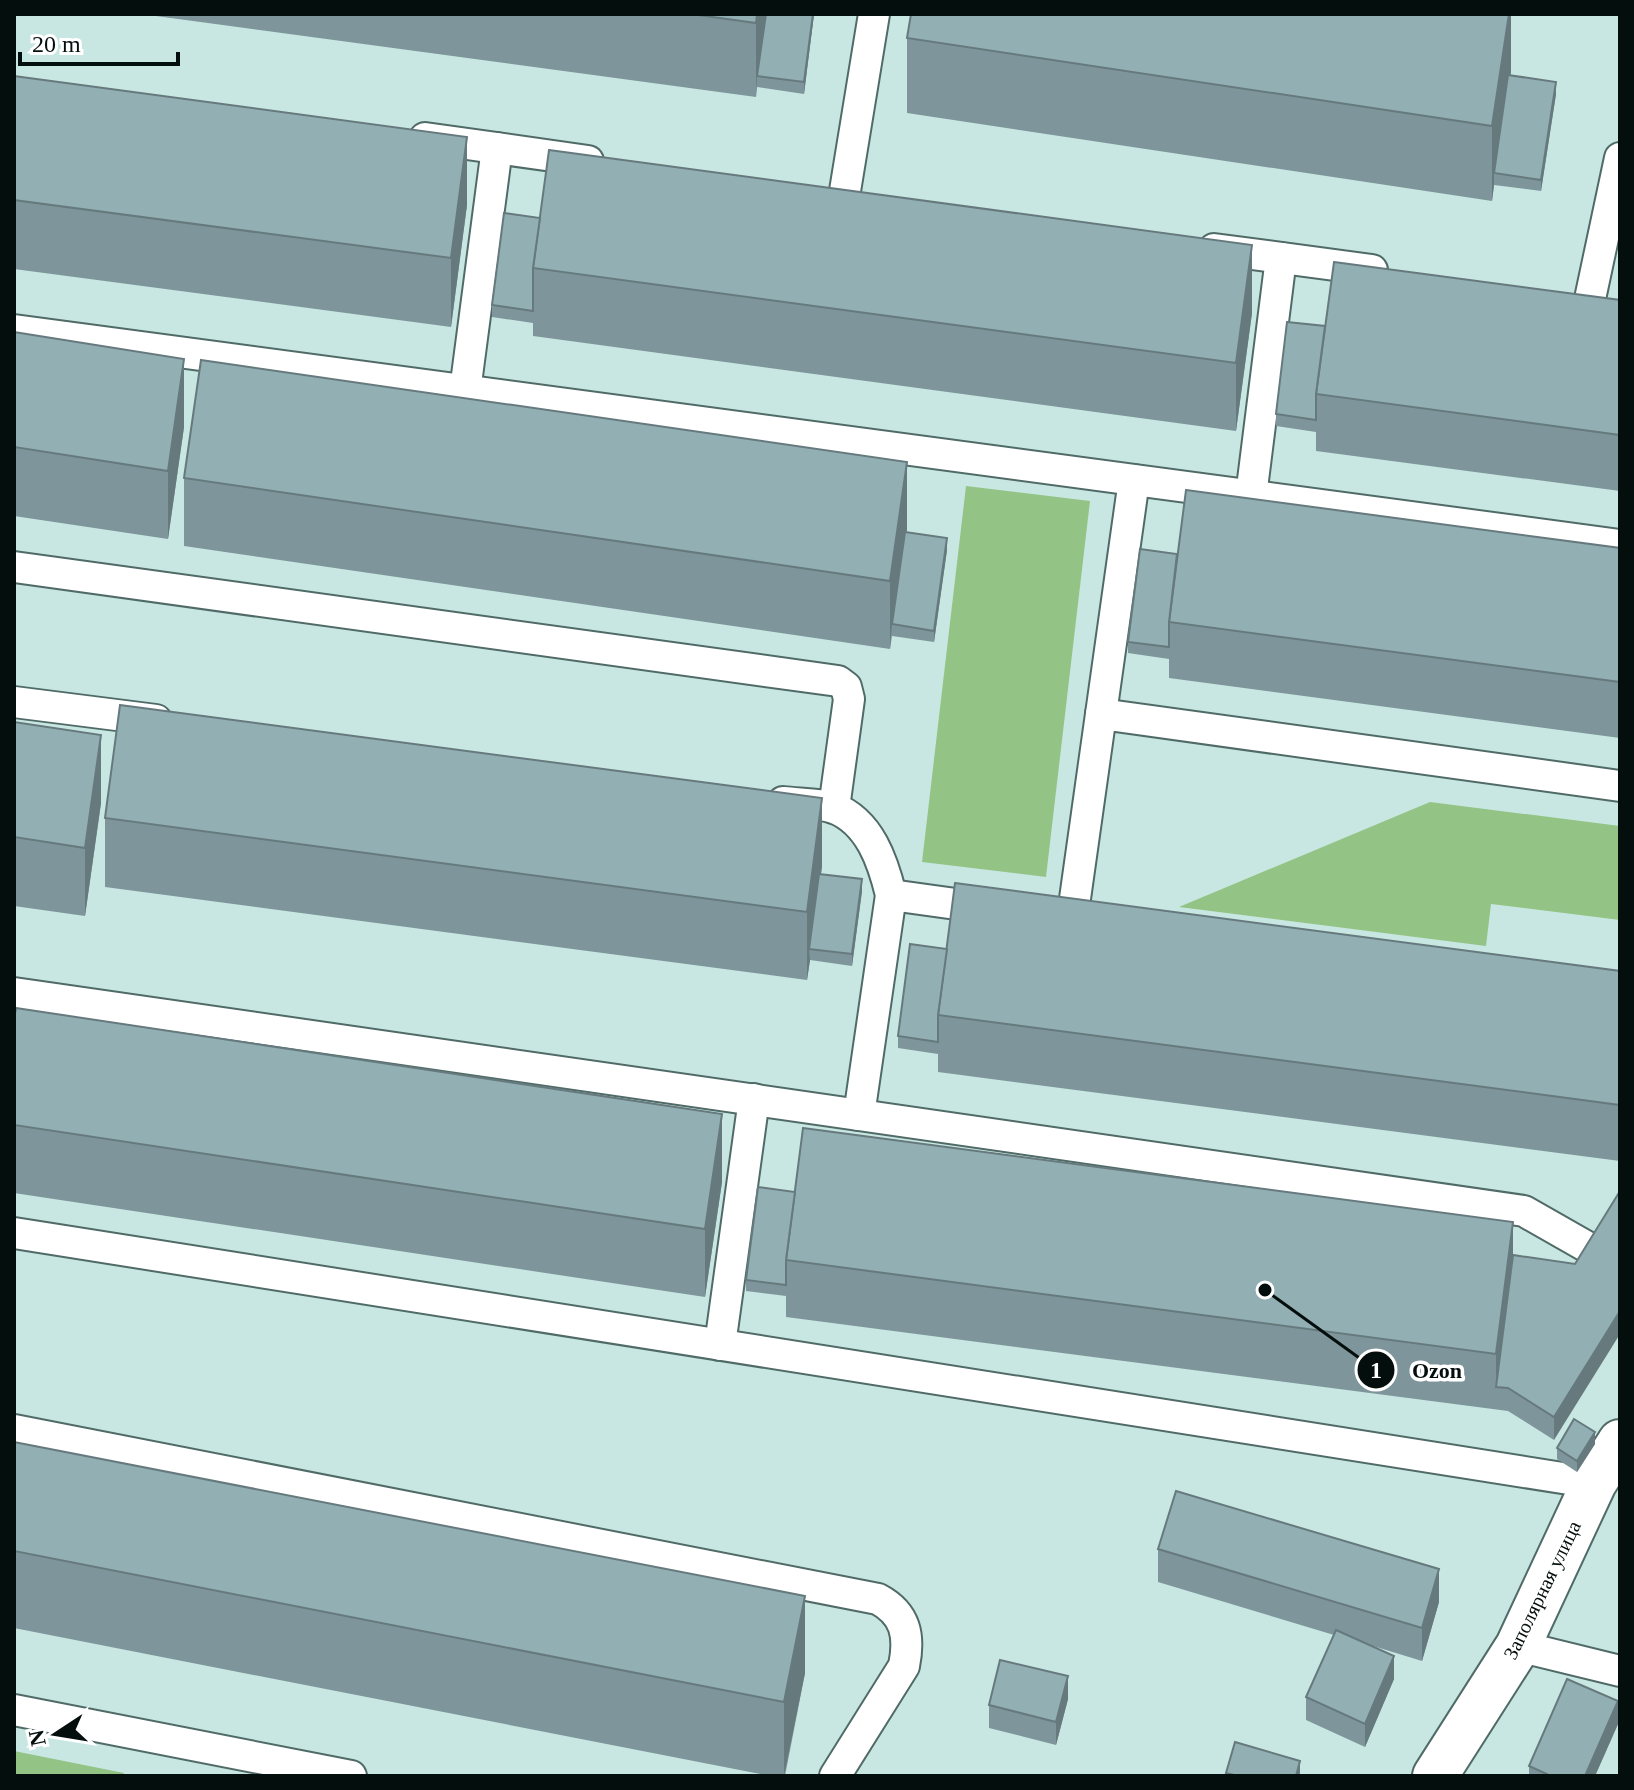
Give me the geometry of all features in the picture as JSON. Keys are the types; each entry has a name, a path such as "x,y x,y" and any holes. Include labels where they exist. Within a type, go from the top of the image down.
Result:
{"street":[{"name":"Заполярная улица","path":"1435,1776 1518,1646 1594,1483 1620,1442"}],"lane":[{"path":"844,197 874,14"},
{"path":"403,135 623,166"},
{"path":"465,391 497,148"},
{"path":"1590,299 1620,158"},
{"path":"813,192 875,201"},
{"path":"1188,245 1405,274"},
{"path":"1251,496 1281,258"},
{"path":"1559,295 1620,303"},
{"path":"14,330 1620,545"},
{"path":"1072,920 1134,480"},
{"path":"14,567 838,681 846,687 849,699 834,808"},
{"path":"14,702 188,724"},
{"path":"1101,714 1620,786"},
{"path":"755,798 834,808 864,831 883,861 891,895 859,1115"},
{"path":"891,895 1104,924"},
{"path":"14,993 1524,1211 1596,1252"},
{"path":"720,1345 754,1099"},
{"path":"14,1233 1594,1483"},
{"path":"14,1430 878,1599 894,1607 905,1626 908,1648 904,1666 835,1776"},
{"path":"1518,1646 1620,1671"},
{"path":"14,1710 351,1776"}],"green space":[{"path":"966,486 1090,501 1046,877 922,862"},
{"path":"1430,802 1620,826 1620,920 1491,904 1486,946 1179,907"},
{"path":"14,1751 124,1773 123,1776 14,1776"}],"building":[{"path":"691,14 757,14 756,23"},
{"path":"766,14 813,14 804,82 757,76"},
{"path":"911,14 1509,14 1492,126 907,38"},
{"path":"1508,75 1556,82 1541,180 1494,173"},
{"path":"14,76 467,137 451,258 14,200"},
{"path":"549,150 1252,245 1236,363 533,268"},
{"path":"504,213 540,218 533,268 533,311 492,305"},
{"path":"1334,262 1620,300 1620,435 1316,394"},
{"path":"1287,322 1325,326 1316,394 1316,420 1276,414"},
{"path":"14,332 184,359 168,471 14,447"},
{"path":"201,360 907,462 890,581 184,478"},
{"path":"1186,490 1620,548 1620,682 1169,622"},
{"path":"905,532 947,538 934,631 892,624"},
{"path":"1140,549 1177,554 1169,647 1128,642"},
{"path":"120,705 822,798 807,912 105,818"},
{"path":"14,722 101,735 85,848 14,837"},
{"path":"819,874 862,879 852,954 809,949"},
{"path":"955,883 1620,971 1620,1105 938,1015"},
{"path":"910,944 947,949 938,1015 938,1042 898,1036"},
{"path":"16,1008 722,1114 705,1229 14,1125"},
{"path":"803,1128 1513,1222 1496,1354 786,1260"},
{"path":"758,1187 795,1192 786,1260 786,1285 746,1280"},
{"path":"1620,1191 1620,1311 1554,1417 1508,1388 1496,1387 1513,1255 1575,1264"},
{"path":"1574,1419 1595,1432 1577,1461 1557,1448"},
{"path":"14,1442 805,1596 784,1702 14,1551"},
{"path":"1176,1491 1439,1569 1422,1628 1158,1549"},
{"path":"1336,1630 1394,1656 1365,1724 1306,1697"},
{"path":"1000,1660 1068,1676 1056,1722 989,1705"},
{"path":"1567,1679 1618,1701 1585,1776 1551,1776 1529,1766"},
{"path":"1235,1742 1300,1761 1296,1776 1238,1776 1226,1773"}],"place":[{"name":"Ozon","path":"1265,1290"}]}
